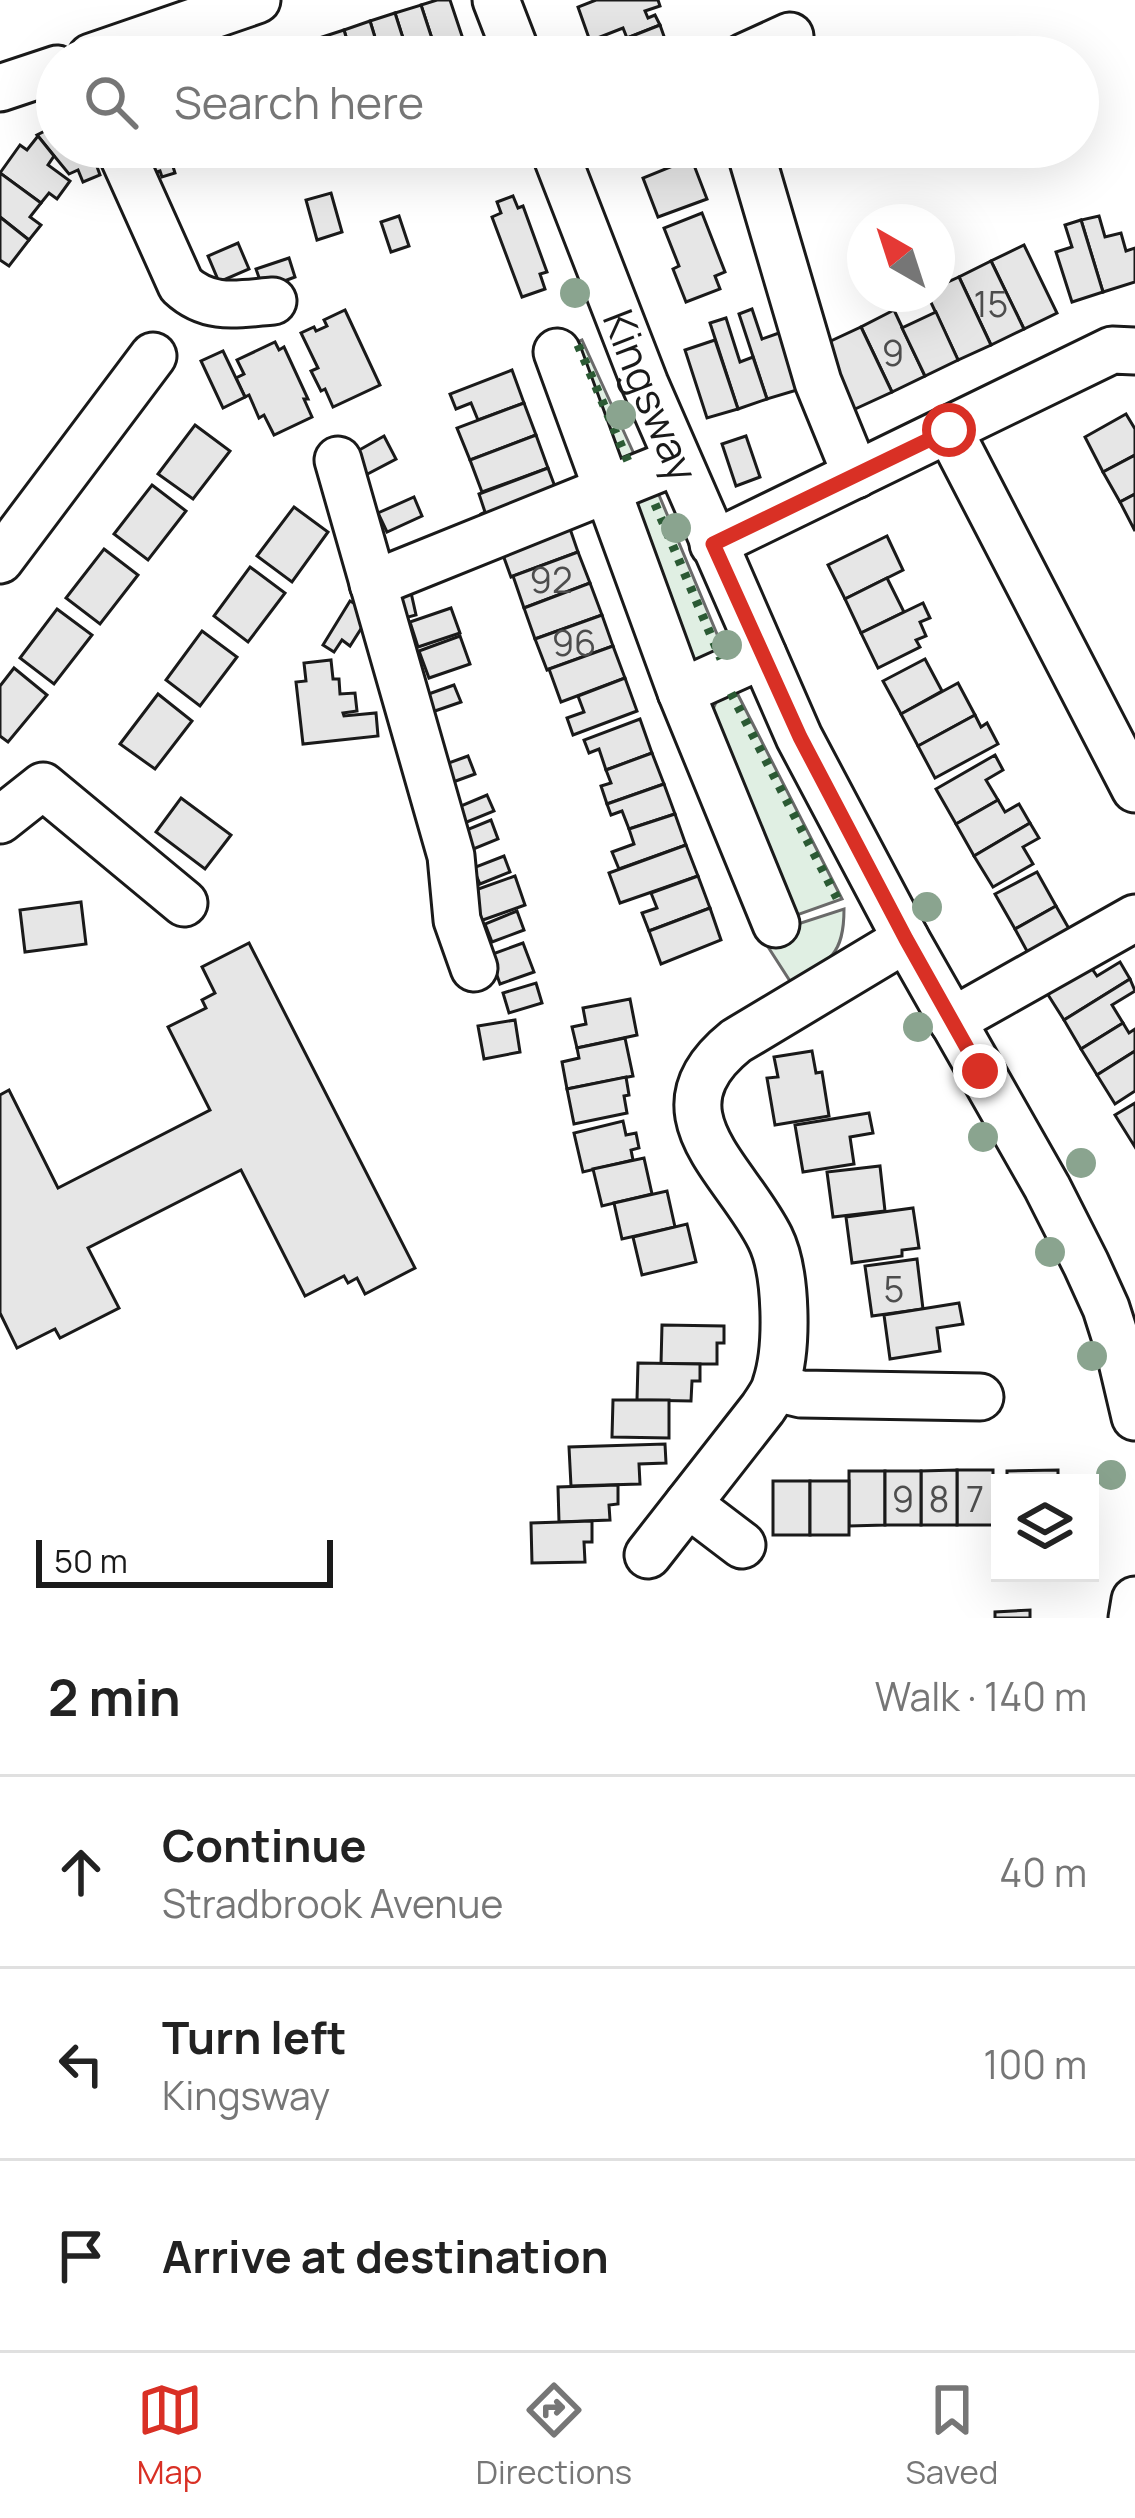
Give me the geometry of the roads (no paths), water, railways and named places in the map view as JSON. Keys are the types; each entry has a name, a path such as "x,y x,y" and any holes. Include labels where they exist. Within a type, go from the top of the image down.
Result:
{"street":[{"path":"152,36 257,0"},
{"path":"496,0 510,36"},
{"path":"0,88 36,76"},
{"path":"128,168 181,285 195,298 227,305 273,301"},
{"name":"Kingsway","path":"561,168 645,384 800,737 1086,1264 1106,1308 1135,1417"},
{"path":"755,168 818,382 856,475"},
{"path":"713,544 1112,350 1135,351"},
{"path":"557,352 681,692 776,924"},
{"path":"0,560 153,356"},
{"path":"949,430 1135,789"},
{"path":"338,460 451,856 458,920 474,968"},
{"path":"373,584 678,461"},
{"path":"681,692 763,656"},
{"path":"0,820 43,786 184,903"},
{"path":"952,1022 1135,918"},
{"path":"649,1555 763,1408 776,1388 782,1354 777,1256 704,1135 697,1114 704,1074 736,1041 906,939"},
{"path":"776,1388 801,1394 980,1397"},
{"path":"688,1504 742,1545"},
{"path":"1132,1618 1135,1600"}]}
